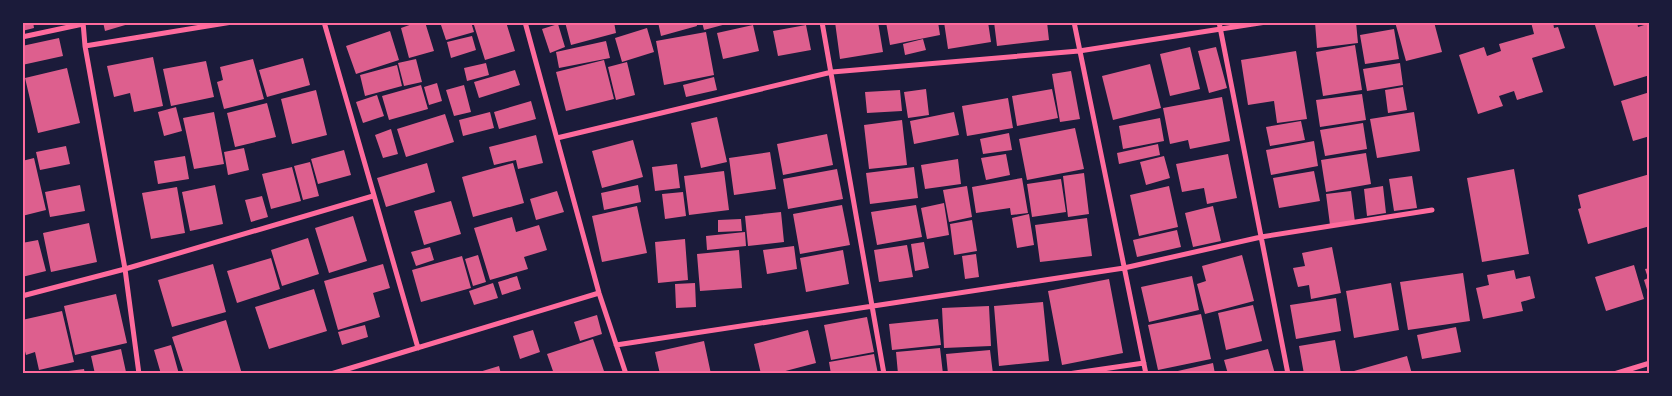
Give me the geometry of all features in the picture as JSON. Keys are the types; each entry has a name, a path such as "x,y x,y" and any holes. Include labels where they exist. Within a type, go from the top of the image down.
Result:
{"street":[{"path":"85,46 232,22"},
{"path":"324,22 418,348"},
{"path":"525,22 599,293 626,374"},
{"path":"822,22 884,374"},
{"path":"1074,22 1146,374"},
{"path":"1219,22 1288,374"},
{"path":"557,138 832,72 1079,50 1266,22"},
{"path":"22,37 83,23 85,46 125,269 139,374"},
{"path":"22,296 125,269 373,196"},
{"path":"616,345 1124,268 1261,237 1432,210"},
{"path":"330,374 599,293"},
{"path":"1068,374 1144,363"},
{"path":"1614,374 1650,363"}],"building":[{"path":"22,22 33,22 34,28 22,31"},
{"path":"103,22 132,22 132,23 105,31"},
{"path":"418,22 425,22 434,51 409,58 401,28"},
{"path":"440,22 471,22 474,32 446,40"},
{"path":"473,22 506,22 515,51 485,60"},
{"path":"565,22 614,22 616,33 571,45"},
{"path":"658,22 696,22 697,26 661,36"},
{"path":"702,22 730,22 730,23 704,30"},
{"path":"835,22 878,22 883,52 840,59"},
{"path":"886,22 938,22 940,35 890,45"},
{"path":"944,22 988,22 991,42 948,49"},
{"path":"994,22 1047,22 1049,40 997,46"},
{"path":"1315,22 1356,22 1358,43 1317,48"},
{"path":"1395,22 1434,22 1442,52 1406,61"},
{"path":"1531,22 1553,22 1554,28 1558,27 1565,48 1532,58 1543,92 1517,100 1514,91 1499,96 1503,106 1478,114 1459,55 1484,47 1487,56 1501,51 1499,44 1534,34"},
{"path":"1594,22 1637,22 1638,27 1650,23 1650,55 1647,56 1650,75 1614,86"},
{"path":"558,24 565,47 550,53 542,29"},
{"path":"753,25 759,51 723,59 717,33"},
{"path":"806,25 811,50 778,56 773,31"},
{"path":"647,28 654,52 622,62 615,38"},
{"path":"1394,29 1399,59 1365,64 1360,35"},
{"path":"390,31 399,60 356,74 346,46"},
{"path":"706,32 714,75 664,85 656,41"},
{"path":"472,36 476,50 451,58 447,42"},
{"path":"59,38 63,56 22,65 22,46"},
{"path":"923,39 926,50 905,55 903,44"},
{"path":"606,41 610,58 559,68 556,52"},
{"path":"1355,45 1362,90 1323,96 1316,52"},
{"path":"1190,47 1200,89 1170,96 1160,54"},
{"path":"1216,47 1227,88 1209,93 1198,51"},
{"path":"1296,51 1307,119 1277,123 1274,101 1248,105 1241,60"},
{"path":"153,57 163,106 134,112 130,93 114,97 107,66"},
{"path":"303,58 310,85 267,97 259,70"},
{"path":"253,59 264,99 224,109 217,82 223,80 220,67"},
{"path":"416,59 422,82 404,86 398,63"},
{"path":"604,60 614,99 566,111 556,72"},
{"path":"206,61 214,97 171,106 163,69"},
{"path":"627,62 635,95 616,100 608,67"},
{"path":"486,63 489,75 467,81 464,68"},
{"path":"1400,63 1403,85 1367,91 1363,69"},
{"path":"1150,64 1161,108 1113,120 1102,76"},
{"path":"397,65 402,86 365,96 360,75"},
{"path":"67,68 80,123 38,133 25,78"},
{"path":"515,70 520,85 479,98 474,82"},
{"path":"1071,71 1080,119 1060,122 1052,74"},
{"path":"714,77 717,90 686,97 683,85"},
{"path":"437,83 442,101 429,105 424,87"},
{"path":"421,85 428,109 389,120 382,96"},
{"path":"464,85 471,112 454,116 446,90"},
{"path":"1403,87 1407,110 1388,113 1385,90"},
{"path":"926,89 929,115 908,118 904,92"},
{"path":"1052,89 1058,118 1017,126 1012,96"},
{"path":"316,90 327,135 292,144 281,99"},
{"path":"900,90 902,111 867,113 865,92"},
{"path":"1650,92 1650,136 1633,141 1621,101"},
{"path":"1362,94 1366,120 1320,127 1316,100"},
{"path":"377,95 384,116 363,123 356,102"},
{"path":"1222,97 1230,141 1190,149 1188,140 1170,144 1163,108"},
{"path":"1008,98 1013,128 967,136 962,106"},
{"path":"531,101 536,119 499,129 494,112"},
{"path":"267,103 276,137 235,147 227,113"},
{"path":"176,107 182,131 164,136 158,112"},
{"path":"214,112 224,164 194,169 183,118"},
{"path":"490,112 494,128 463,136 459,120"},
{"path":"954,112 959,135 914,144 910,121"},
{"path":"1414,112 1420,151 1377,158 1370,119"},
{"path":"445,114 454,142 406,157 397,129"},
{"path":"717,117 727,162 701,168 691,123"},
{"path":"1160,118 1164,141 1123,149 1119,126"},
{"path":"902,120 907,165 869,169 864,125"},
{"path":"1301,121 1305,140 1270,146 1266,127"},
{"path":"1363,123 1367,149 1325,156 1320,130"},
{"path":"1075,128 1084,169 1027,180 1019,139"},
{"path":"391,129 398,154 383,158 375,135"},
{"path":"1009,133 1012,150 983,154 980,139"},
{"path":"827,134 833,165 783,175 777,144"},
{"path":"536,135 543,163 518,169 516,160 494,165 489,147"},
{"path":"633,140 643,177 602,188 592,151"},
{"path":"1314,141 1318,166 1271,175 1266,150"},
{"path":"1158,144 1160,155 1119,164 1117,153"},
{"path":"66,146 70,164 40,170 36,152"},
{"path":"244,148 249,170 228,175 224,152"},
{"path":"344,150 351,175 318,184 311,159"},
{"path":"770,152 776,189 734,195 729,158"},
{"path":"1366,153 1371,184 1326,192 1321,160"},
{"path":"1006,154 1010,175 986,180 981,158"},
{"path":"1228,154 1237,198 1207,204 1204,188 1182,192 1176,164"},
{"path":"185,156 189,179 158,184 154,161"},
{"path":"1164,156 1170,178 1146,185 1140,162"},
{"path":"34,158 46,210 22,216 22,161"},
{"path":"958,159 961,184 925,189 921,165"},
{"path":"310,162 319,196 303,200 294,166"},
{"path":"427,163 435,192 386,207 377,178"},
{"path":"513,163 524,203 473,217 462,177"},
{"path":"677,164 680,188 655,191 652,167"},
{"path":"292,167 301,201 271,209 262,174"},
{"path":"914,167 918,198 870,204 866,173"},
{"path":"837,169 843,199 788,209 783,179"},
{"path":"1514,169 1529,254 1482,262 1467,178"},
{"path":"724,171 729,210 689,215 684,176"},
{"path":"1314,171 1320,201 1279,208 1273,178"},
{"path":"1084,173 1089,214 1068,217 1063,176"},
{"path":"1650,174 1650,226 1588,244 1578,209 1581,208 1578,195"},
{"path":"1412,176 1417,208 1394,211 1389,179"},
{"path":"1022,178 1028,213 1011,215 1010,208 976,213 972,187"},
{"path":"1061,179 1066,212 1032,217 1027,184"},
{"path":"80,185 85,211 50,217 45,192"},
{"path":"215,185 223,224 190,231 182,192"},
{"path":"638,185 641,202 604,210 601,193"},
{"path":"967,186 972,217 949,222 943,190"},
{"path":"1169,186 1178,227 1139,236 1130,195"},
{"path":"1383,186 1386,213 1367,216 1364,189"},
{"path":"177,187 185,233 151,239 142,193"},
{"path":"557,191 564,212 536,220 530,199"},
{"path":"1351,191 1355,222 1330,225 1326,194"},
{"path":"683,192 686,216 665,219 662,194"},
{"path":"262,196 268,217 251,222 245,200"},
{"path":"451,201 461,234 424,245 414,211"},
{"path":"944,203 949,235 927,239 921,208"},
{"path":"842,205 850,245 800,254 793,214"},
{"path":"916,205 922,237 877,245 871,212"},
{"path":"637,206 647,253 602,262 592,216"},
{"path":"1213,206 1221,241 1193,247 1185,213"},
{"path":"781,212 784,242 748,246 745,216"},
{"path":"1029,214 1034,245 1017,248 1012,218"},
{"path":"353,216 367,261 329,273 315,228"},
{"path":"512,217 516,232 539,225 547,250 524,257 528,269 490,280 474,228"},
{"path":"1087,218 1092,256 1040,262 1035,225"},
{"path":"741,219 742,231 718,232 718,220"},
{"path":"972,220 977,251 954,255 950,224"},
{"path":"89,223 97,262 51,272 43,233"},
{"path":"1177,230 1181,247 1137,257 1133,240"},
{"path":"745,232 746,246 707,250 706,236"},
{"path":"308,238 319,274 282,286 271,250"},
{"path":"685,239 688,280 658,283 655,242"},
{"path":"38,240 46,271 22,277 22,243"},
{"path":"924,242 929,268 915,271 911,244"},
{"path":"907,245 913,277 879,282 874,250"},
{"path":"794,246 797,269 767,274 763,250"},
{"path":"430,247 434,260 416,266 411,252"},
{"path":"1332,247 1341,293 1311,299 1309,285 1298,287 1293,268 1305,266 1302,253"},
{"path":"739,250 742,288 700,291 697,254"},
{"path":"843,250 849,284 806,292 800,258"},
{"path":"976,254 979,277 965,279 962,256"},
{"path":"478,255 486,282 473,286 465,259"},
{"path":"1242,255 1254,301 1205,314 1197,284 1206,281 1202,266"},
{"path":"462,256 471,288 421,302 412,270"},
{"path":"271,258 280,289 237,303 227,271"},
{"path":"213,264 226,312 172,327 158,280"},
{"path":"383,264 390,288 373,293 380,317 338,330 324,281"},
{"path":"1634,265 1644,299 1606,311 1595,277"},
{"path":"1650,268 1649,296 1644,280 1648,278 1645,269"},
{"path":"1514,270 1516,279 1530,276 1535,298 1521,302 1523,311 1483,319 1476,288 1489,285 1487,275"},
{"path":"1463,273 1470,321 1408,330 1400,282"},
{"path":"517,276 521,289 502,295 498,282"},
{"path":"1192,276 1199,310 1149,322 1141,287"},
{"path":"1109,279 1123,353 1062,365 1048,291"},
{"path":"493,283 498,298 474,305 469,291"},
{"path":"695,283 696,307 676,308 675,284"},
{"path":"1391,283 1399,330 1354,338 1346,291"},
{"path":"314,289 327,331 269,349 255,307"},
{"path":"116,294 127,343 75,355 64,306"},
{"path":"1336,298 1341,331 1296,339 1290,305"},
{"path":"1043,302 1049,361 999,366 994,306"},
{"path":"1253,305 1262,341 1226,350 1218,313"},
{"path":"989,306 991,346 944,348 942,308"},
{"path":"62,311 74,362 39,370 35,352 26,355 22,340 22,320"},
{"path":"1201,314 1211,359 1158,370 1148,325"},
{"path":"597,315 602,334 580,341 574,322"},
{"path":"867,317 874,352 831,360 824,325"},
{"path":"938,319 941,345 892,350 889,324"},
{"path":"226,320 242,374 184,374 172,337"},
{"path":"365,325 368,337 342,345 338,332"},
{"path":"1456,327 1461,352 1422,359 1417,335"},
{"path":"533,330 540,352 520,359 513,336"},
{"path":"808,330 816,363 774,374 761,374 754,344"},
{"path":"593,339 605,374 554,374 547,354"},
{"path":"1335,340 1341,373 1304,374 1299,346"},
{"path":"704,341 711,374 660,374 655,352"},
{"path":"171,345 179,374 161,374 154,350"},
{"path":"940,348 943,374 898,374 896,352"},
{"path":"121,349 126,372 95,374 91,356"},
{"path":"1268,349 1275,374 1228,374 1224,360"},
{"path":"990,350 993,374 948,374 946,354"},
{"path":"874,354 878,374 831,374 829,362"},
{"path":"1407,356 1412,374 1355,374 1354,371"},
{"path":"1213,363 1215,374 1169,374 1169,373"},
{"path":"499,366 501,374 476,374 476,373"},
{"path":"84,369 85,374 62,374 61,372"}]}
